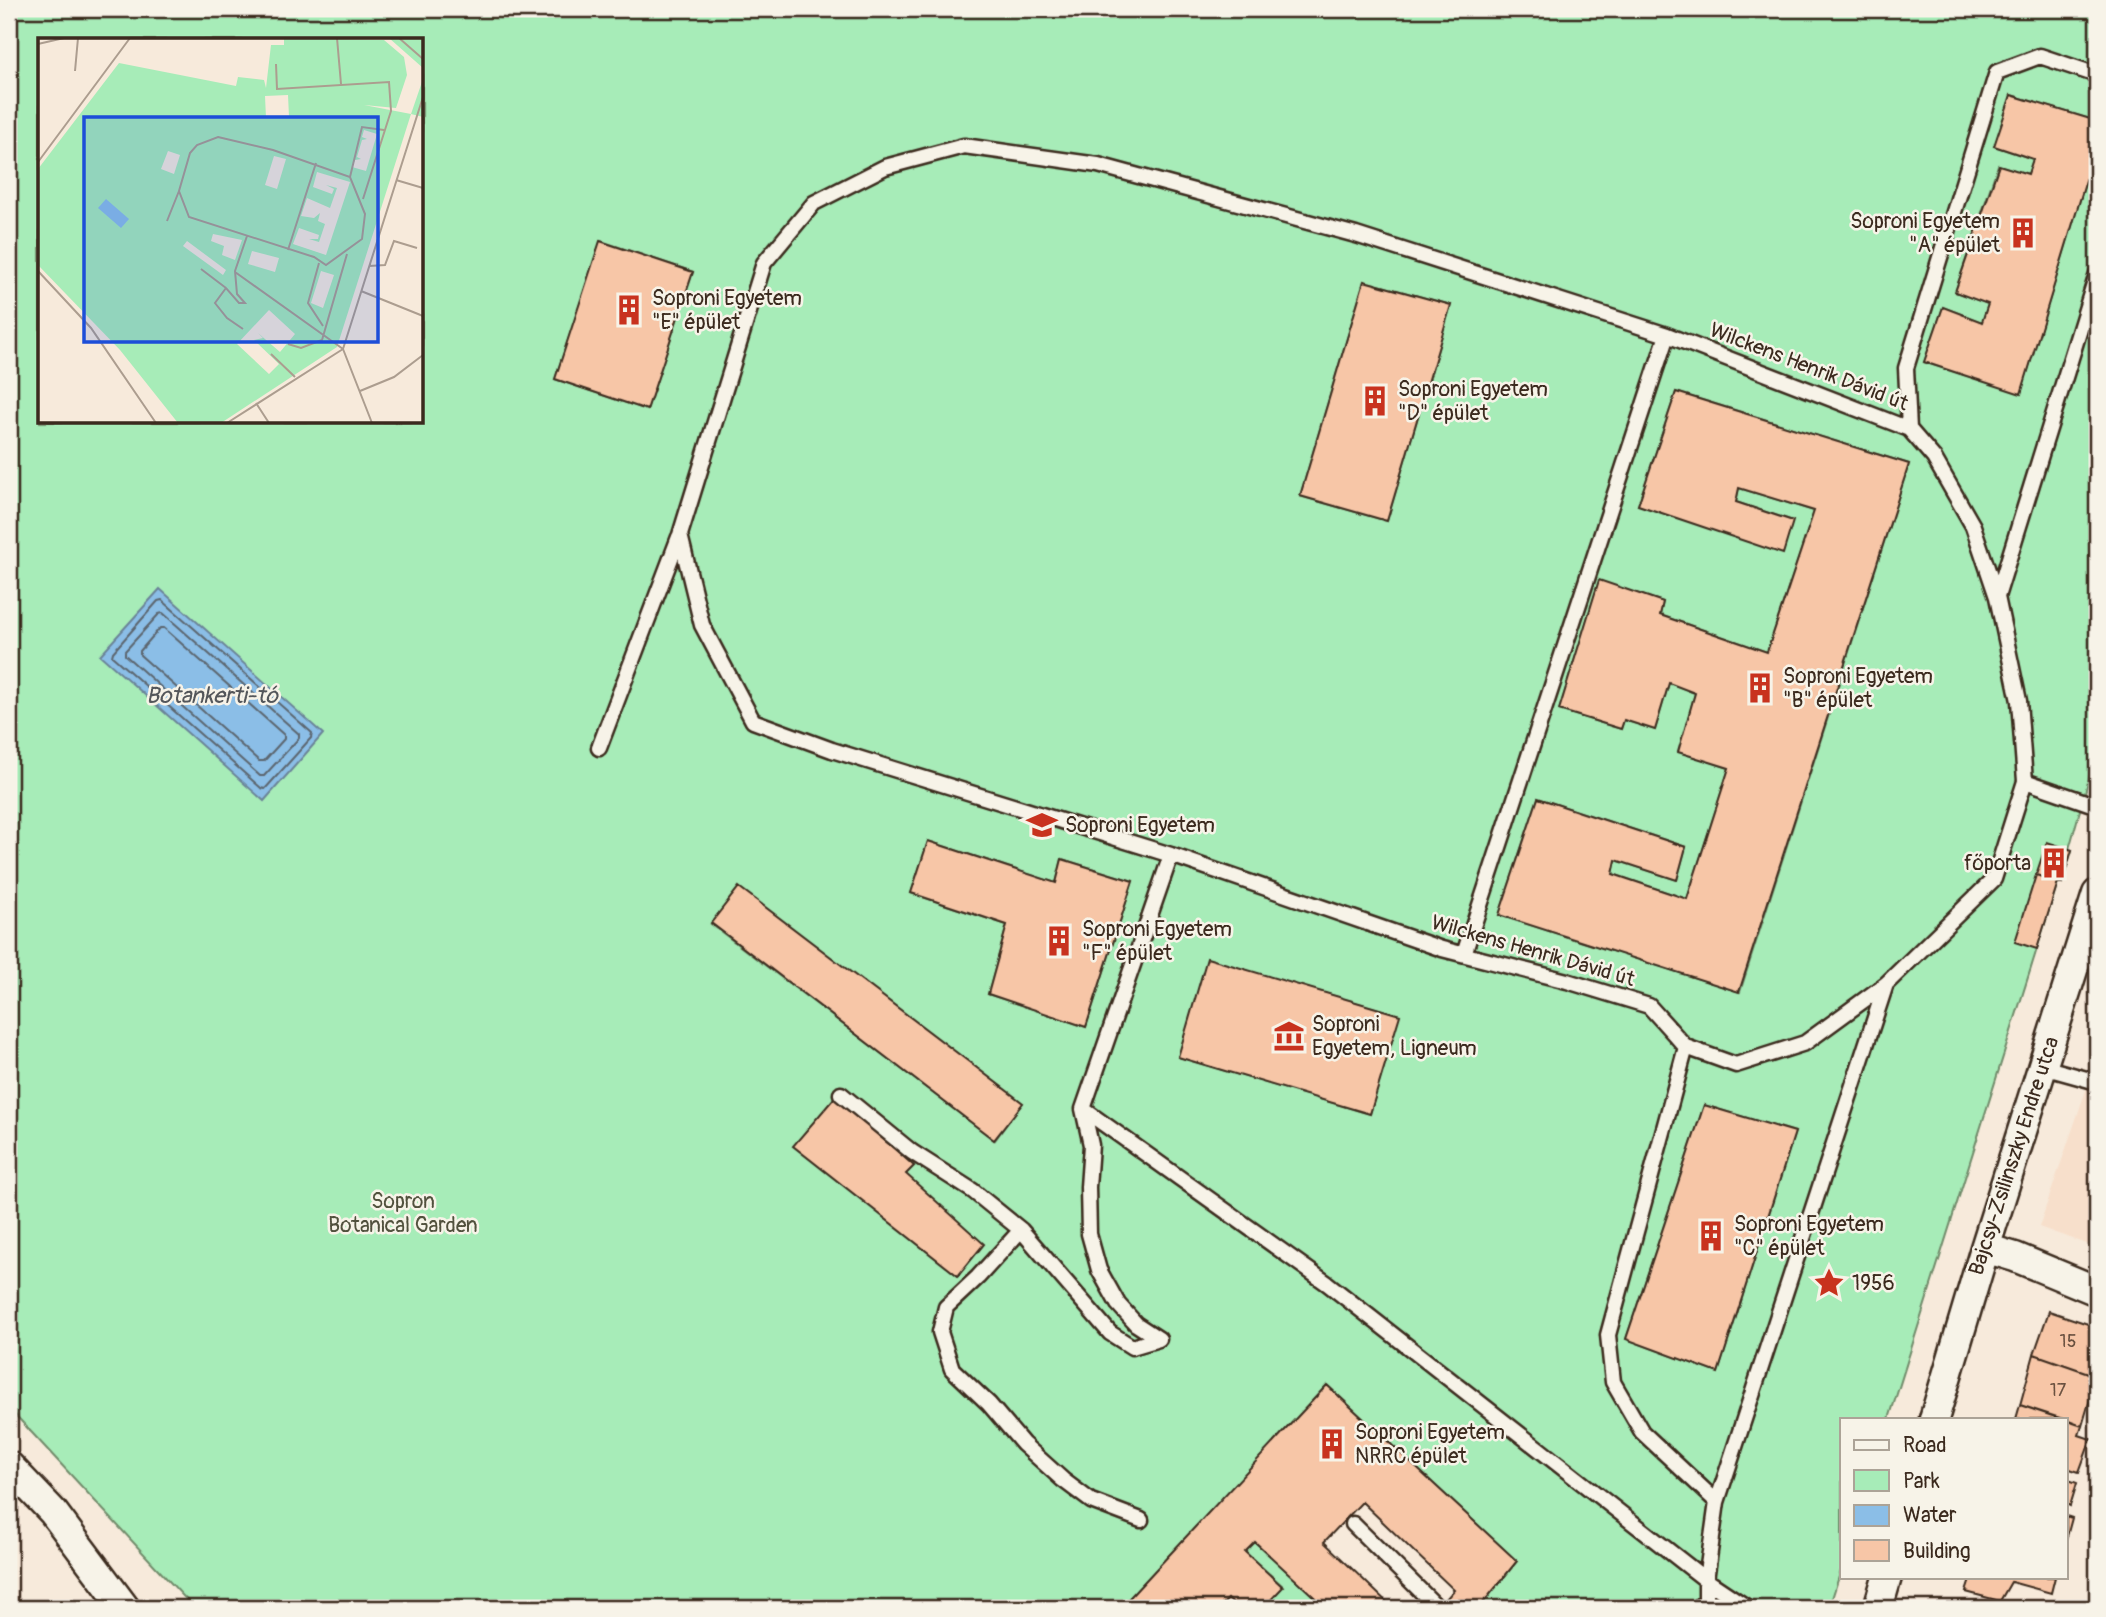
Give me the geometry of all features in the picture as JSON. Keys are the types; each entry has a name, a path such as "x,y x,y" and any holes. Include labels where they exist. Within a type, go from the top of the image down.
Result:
{"street":[{"name":"Bajcsy-Zsilinszky Endre utca","path":"1934,1418 2097,894"},
{"path":"1985,1248 2015,1257 2097,1291"},
{"path":"9,1466 53,1512 125,1608"},
{"path":"1878,1608 1887,1578"}],"lane":[{"path":"1909,429 1906,368 1997,72 2040,57 2097,75"},
{"name":"Wilckens Henrik Dávid út","path":"599,748 680,535 764,263 814,203 885,167 964,146 1098,165 1356,235 1667,335 1909,429 1934,458 1973,526 1997,597 2019,701 2025,781 1994,879 1886,984 1805,1043 1736,1065 1686,1047 1649,1006 1567,981 1442,949 1171,855 845,754 753,722 702,625 680,535"},
{"path":"1997,597 2097,274"},
{"path":"1464,954 1667,335"},
{"path":"2025,781 2097,806"},
{"path":"841,1094 912,1153 973,1191 1021,1230 1110,1333 1132,1347 1158,1339 1136,1324 1118,1304 1099,1270 1089,1234 1091,1145 1083,1109 1171,855"},
{"path":"1698,1608 1706,1600 1706,1580 1717,1502 1886,984"},
{"path":"1686,1047 1608,1335 1613,1382 1642,1432 1717,1502"},
{"path":"2043,1067 2097,1082"},
{"path":"1083,1109 1328,1284 1706,1580 1748,1608"},
{"path":"1021,1230 946,1307 940,1332 952,1369 989,1404 1023,1444 1063,1480 1091,1501 1141,1520"},
{"path":"1353,1524 1438,1608"}],"shaded area":[{"path":"2097,1058 2097,1248 2039,1227"}],"green space":[{"name":"Sopron Botanical Garden","path":"9,9 2097,9 2097,121 2011,95 1995,146 2033,159 2028,174 1998,165 1955,292 1988,304 1982,322 1943,307 1924,362 2021,393 2097,144 2097,750 2062,883 2058,882 1889,1418 1840,1418 1840,1573 1829,1608 1479,1608 1517,1561 1327,1385 1120,1608 194,1608 9,1408","holes":["601,241 693,272 647,410 555,379","1364,281 1451,305 1387,521 1300,496","1676,392 1909,464 1740,992 1499,915 1538,798 1686,847 1677,880 1616,860 1613,874 1687,899 1729,768 1679,751 1695,693 1669,683 1655,730 1624,720 1621,729 1559,710 1599,581 1663,602 1660,615 1767,652 1814,511 1739,488 1736,502 1793,521 1638,505","928,841 1056,883 1062,859 1133,881 1086,1027 988,994 1007,925 911,893","739,888 1022,1103 995,1140 711,924","1208,959 1399,1015 1370,1114 1179,1057","835,1097 914,1166 906,1174","1704,1105 1795,1132 1718,1373 1626,1339"]},
{"path":"1255,1542 1326,1608 1263,1608 1283,1586 1245,1552"}],"water":[{"name":"Botankerti-tó","path":"160,589 323,734 264,801 100,655"}],"building":[{"name":"Soproni Egyetem \"A\" épület","path":"2011,95 2097,121 2097,144 2021,394 1924,362 1943,307 1982,322 1988,304 1955,292 1999,165 2028,174 2033,159 1994,146"},
{"name":"Soproni Egyetem \"E\" épület","path":"600,241 693,272 647,410 555,379"},
{"name":"Soproni Egyetem \"D\" épület","path":"1364,281 1451,305 1387,521 1300,496"},
{"name":"Soproni Egyetem \"B\" épület","path":"1676,392 1909,464 1739,992 1499,915 1538,798 1686,847 1677,880 1616,860 1613,874 1687,899 1729,768 1678,752 1695,693 1669,683 1655,730 1624,720 1621,729 1559,710 1599,580 1663,602 1660,615 1767,652 1814,511 1739,488 1736,502 1793,521 1783,554 1638,505"},
{"name":"Soproni Egyetem \"F\" épület","path":"928,841 1056,883 1062,859 1133,881 1086,1027 988,994 1007,925 911,893"},
{"name":"főporta","path":"2047,842 2072,850 2062,883 2036,875"},
{"path":"2036,875 2058,882 2037,949 2015,942"},
{"path":"739,887 1023,1103 994,1140 711,923"},
{"name":"Soproni Egyetem, Ligneum","path":"1207,958 1400,1015 1370,1114 1178,1057"},
{"path":"835,1097 914,1166 906,1174 984,1244 958,1276 793,1146"},
{"name":"Soproni Egyetem \"C\" épület","path":"1704,1105 1795,1132 1718,1373 1626,1339"},
{"path":"2049,1311 2097,1327 2097,1376 2034,1354"},
{"path":"2034,1354 2097,1376 2082,1426 2068,1421 2068,1418 2058,1418 2020,1405"},
{"name":"Soproni Egyetem NRRC épület","path":"1327,1385 1517,1561 1479,1608 1438,1608 1454,1590 1362,1502 1324,1542 1393,1608 1326,1608 1255,1542 1245,1552 1283,1587 1263,1608 1238,1608 1228,1599 1223,1604 1228,1608 1120,1608"},
{"path":"2020,1405 2060,1418 2016,1418"},
{"path":"2068,1421 2082,1426 2079,1435 2091,1439 2079,1472 2068,1468"},
{"path":"2068,1480 2077,1483 2070,1506 2068,1505"},
{"path":"2068,1517 2072,1518 2068,1533"},
{"path":"1971,1578 2055,1578 2051,1593 2011,1582 2000,1601 1966,1592"}],"place":[{"name":"Soproni Egyetem \"A\" épület","path":"2023,233"},
{"name":"Soproni Egyetem \"E\" épület","path":"629,310"},
{"name":"Soproni Egyetem \"D\" épület","path":"1375,401"},
{"name":"Soproni Egyetem \"B\" épület","path":"1760,688"},
{"name":"Soproni Egyetem","path":"1042,825"},
{"name":"főporta","path":"2054,863"},
{"name":"Soproni Egyetem \"F\" épület","path":"1059,941"},
{"name":"Soproni Egyetem, Ligneum","path":"1289,1036"},
{"name":"Soproni Egyetem \"C\" épület","path":"1711,1236"},
{"name":"1956","path":"1829,1283"},
{"name":"Soproni Egyetem NRRC épület","path":"1332,1444"}]}
